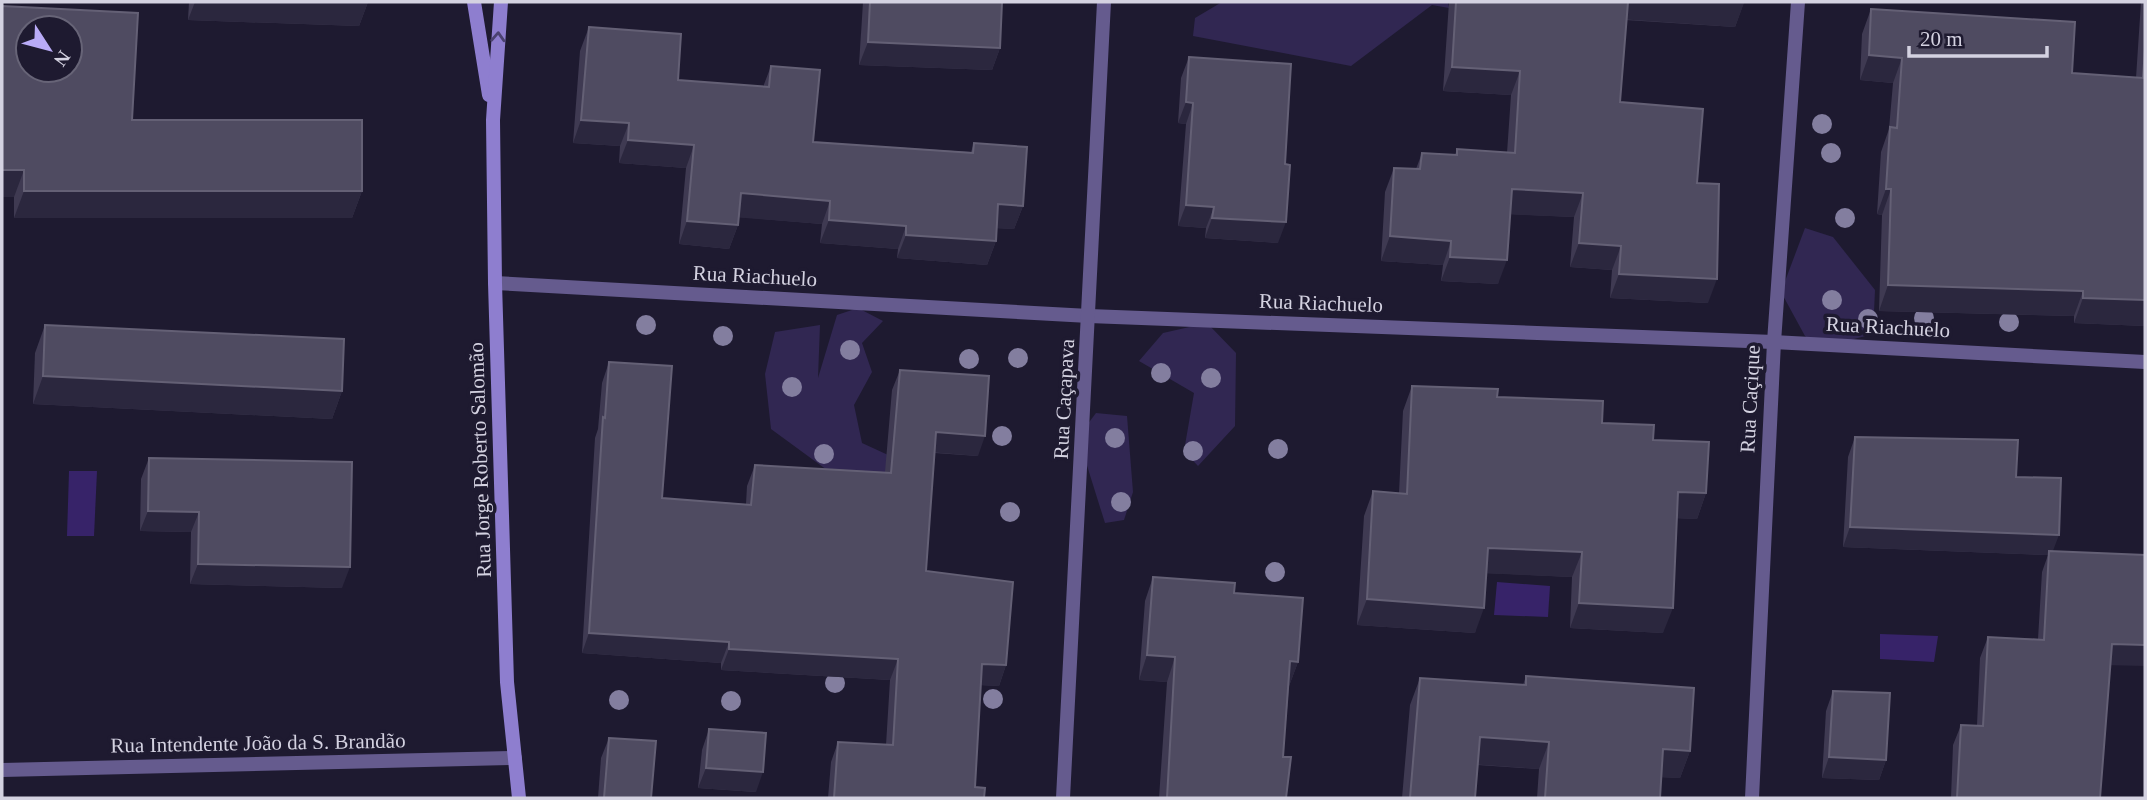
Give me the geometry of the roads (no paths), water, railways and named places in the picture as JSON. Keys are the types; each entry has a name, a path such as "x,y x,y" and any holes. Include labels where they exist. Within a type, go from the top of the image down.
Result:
{"main road":[{"name":"Rua Jorge Roberto Salomão","path":"474,2 494,120"},
{"name":"Rua Jorge Roberto Salomão","path":"500,2 494,120 495,283 507,682 519,798"}],"street":[{"name":"Rua Caçapava","path":"1063,798 1104,2"},
{"name":"Rua Caçique","path":"1752,798 1774,342 1798,2"},
{"name":"Rua Riachuelo","path":"495,283 1089,316 1774,342 2145,362"},
{"name":"Rua Intendente João da S. Brandão","path":"2,770 515,758"}]}
